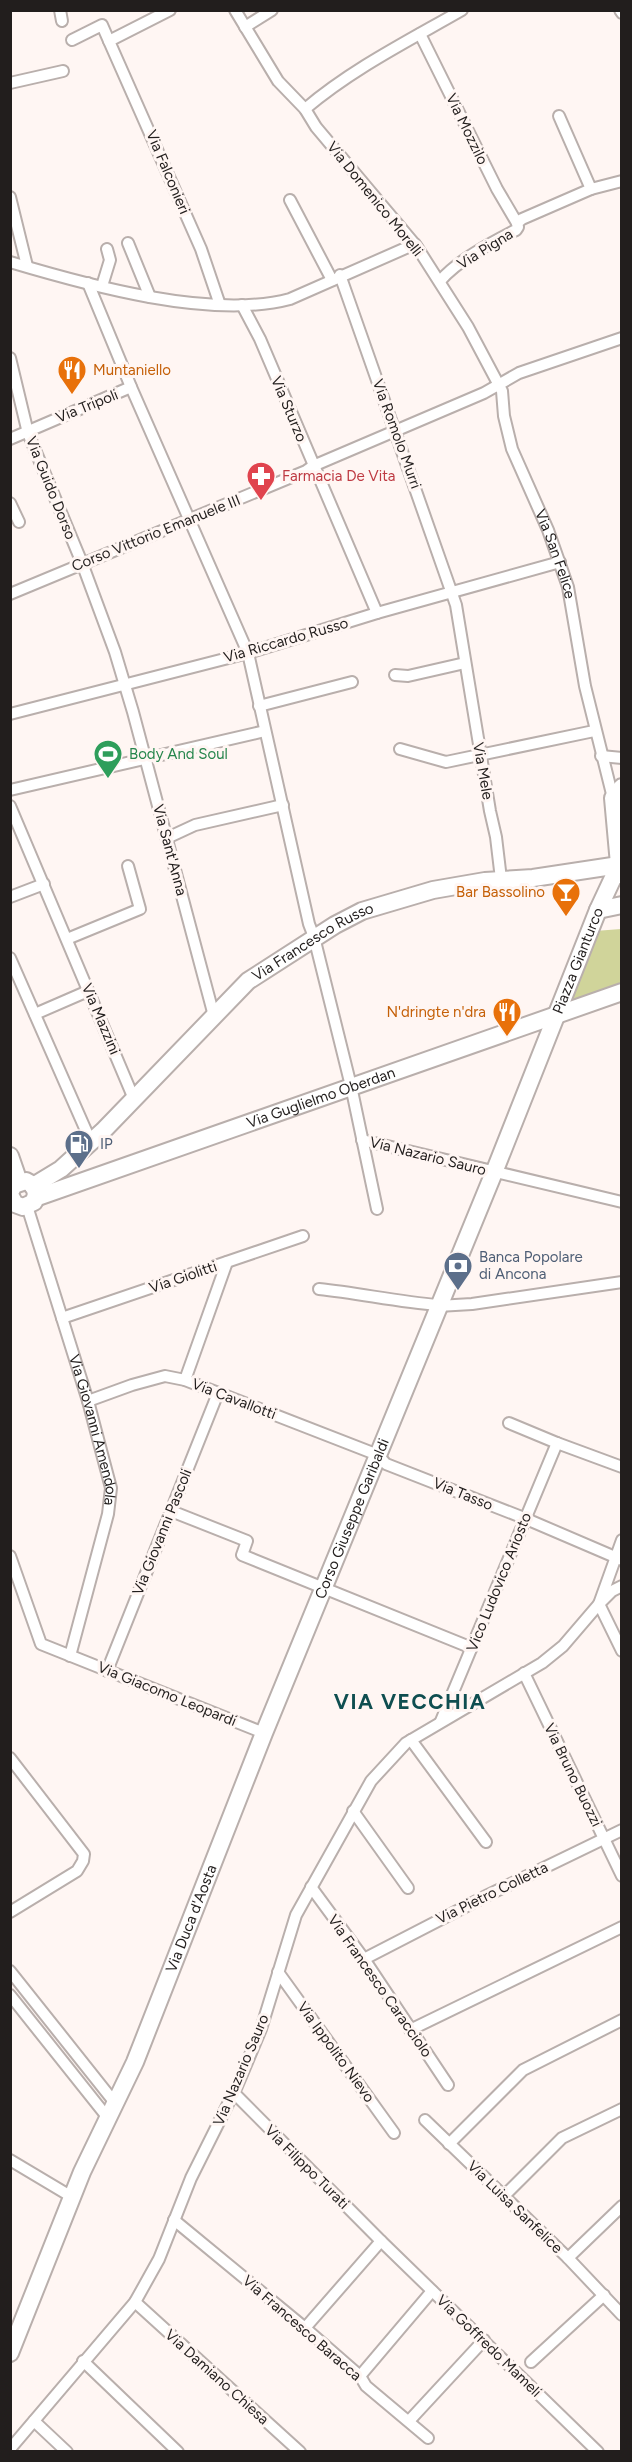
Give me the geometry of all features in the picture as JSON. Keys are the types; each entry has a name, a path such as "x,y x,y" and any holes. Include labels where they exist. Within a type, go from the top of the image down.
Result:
{"street":[{"path":"72,40 102,25 109,41 170,10"},
{"name":"Via Domenico Morelli","path":"235,10 278,81 305,109 316,127 415,244 440,281 498,383"},
{"path":"245,27 272,10"},
{"path":"305,109 352,73 462,10"},
{"name":"Via Mozzilo","path":"420,34 497,189 517,223"},
{"name":"Via Falconieri","path":"109,41 201,249 220,305"},
{"path":"10,83 63,71"},
{"path":"559,116 591,189"},
{"name":"Via Pigna","path":"440,281 472,254 516,231 517,223 591,189 621,181"},
{"path":"10,197 27,266"},
{"name":"Via Romolo Murri","path":"290,200 336,277 396,430 452,593"},
{"path":"128,243 150,297"},
{"path":"10,262 150,297 220,305 242,305 290,299 415,244"},
{"path":"102,286 110,260 107,249"},
{"path":"88,283 131,387 248,653 309,924 315,937 351,1086 377,1209"},
{"name":"Via Sturzo","path":"242,305 260,339 377,613"},
{"name":"Corso Vittorio Emanuele III","path":"10,594 306,471 484,393 519,372 621,338"},
{"name":"Via Guido Dorso","path":"10,358 28,430 81,563 124,683"},
{"name":"Via San Felice","path":"498,383 502,391 504,416 512,449 549,530 568,587 594,731 601,756 617,792 619,865"},
{"name":"Via Tripoli","path":"10,439 131,387"},
{"path":"10,503 19,522"},
{"name":"Via Riccardo Russo","path":"10,714 248,653 377,613 560,562"},
{"name":"Via Mele","path":"452,593 496,837 501,879"},
{"path":"396,675 408,676 465,663"},
{"path":"259,706 352,682"},
{"name":"Via Sant'Anna","path":"124,683 214,1016"},
{"path":"10,790 265,731"},
{"path":"400,749 446,762 594,731"},
{"path":"601,756 621,758"},
{"path":"166,838 195,825 283,805"},
{"name":"Via Mazzini","path":"10,806 134,1099"},
{"path":"619,865 621,885"},
{"name":"Via Francesco Russo","path":"18,1195 76,1156 248,981 315,937 362,911 433,890 501,879 532,878 619,865"},
{"name":"Piazza Gianturco","path":"558,1014 597,910 619,865"},
{"path":"68,939 140,909 128,866"},
{"path":"10,897 44,884"},
{"path":"597,910 621,905"},
{"path":"10,958 91,1142"},
{"path":"35,1014 88,991"},
{"name":"Piazza Gianturco","path":"558,1014 621,992"},
{"name":"Via Guglielmo Oberdan","path":"18,1195 79,1184 558,1014"},
{"name":"Corso Giuseppe Garibaldi","path":"264,1733 558,1014"},
{"name":"Via Nazario Sauro","path":"362,1140 621,1202"},
{"name":"Via Giovanni Amendola","path":"10,1156 18,1195 62,1318 88,1401 111,1488 108,1514 89,1592 70,1656"},
{"path":"61,1168 79,1184"},
{"name":"Via Giolitti","path":"62,1318 303,1236"},
{"path":"185,1380 227,1262"},
{"path":"319,1289 360,1293 438,1306 472,1304 621,1282"},
{"name":"Via Cavallotti","path":"88,1401 165,1376 185,1380 378,1455"},
{"name":"Via Giovanni Pascoli","path":"107,1671 218,1393"},
{"path":"509,1424 621,1467"},
{"name":"Vico Ludovico Ariosto","path":"441,1721 557,1443"},
{"name":"Via Tasso","path":"378,1455 386,1464 524,1518 619,1559"},
{"path":"171,1511 247,1541 242,1555 324,1586 472,1648"},
{"path":"621,1542 619,1559 599,1604 621,1651"},
{"name":"Via Giacomo Leopardi","path":"10,1556 41,1644 264,1733"},
{"path":"599,1604 612,1591 621,1586"},
{"name":"Via Nazario Sauro","path":"10,2449 135,2302 159,2259 191,2178 234,2093 261,2029 296,1915 371,1782 411,1740 542,1663 563,1646 599,1604"},
{"name":"Via Bruno Buozzi","path":"524,1673 621,1876"},
{"name":"Via Duca d'Aosta","path":"10,2353 72,2196 135,2062 264,1733"},
{"path":"411,1740 486,1842"},
{"path":"10,1758 84,1854 77,1871 10,1912"},
{"path":"353,1811 408,1888"},
{"name":"Via Pietro Colletta","path":"363,1959 488,1894 621,1830"},
{"name":"Via Francesco Caracciolo","path":"311,1887 448,2085"},
{"path":"410,2030 621,1927"},
{"path":"10,1971 112,2111"},
{"name":"Via Ippolito Nievo","path":"278,1972 394,2133"},
{"path":"10,1995 112,2111"},
{"path":"449,2144 523,2070 621,2020"},
{"name":"Via Filippo Turati","path":"234,2093 381,2241"},
{"path":"504,2196 562,2138 621,2109"},
{"name":"Via Luisa Sanfelice","path":"425,2120 568,2258 621,2315"},
{"path":"10,2160 72,2196"},
{"path":"568,2258 621,2206"},
{"name":"Via Francesco Baracca","path":"174,2220 360,2376 366,2386 428,2438"},
{"path":"304,2328 381,2241"},
{"name":"Via Goffredo Mameli","path":"381,2241 598,2451"},
{"path":"360,2376 432,2291"},
{"path":"531,2362 604,2295"},
{"name":"Via Damiano Chiesa","path":"135,2302 300,2451"},
{"path":"410,2421 484,2340"},
{"path":"83,2361 178,2451"},
{"path":"34,2421 67,2451"}],"green space":[{"path":"621,929 621,988 569,1007 595,931"}],"place":[{"name":"Muntaniello","path":"72,396"},
{"name":"Farmacia De Vita","path":"261,502"},
{"name":"Body And Soul","path":"108,780"},
{"name":"Bar Bassolino","path":"566,918"},
{"name":"N'dringte n'dra","path":"507,1038"},
{"name":"IP","path":"79,1170"},
{"name":"Banca Popolare di Ancona","path":"458,1292"}],"district":[{"name":"VIA VECCHIA","path":"410,1702"}]}
